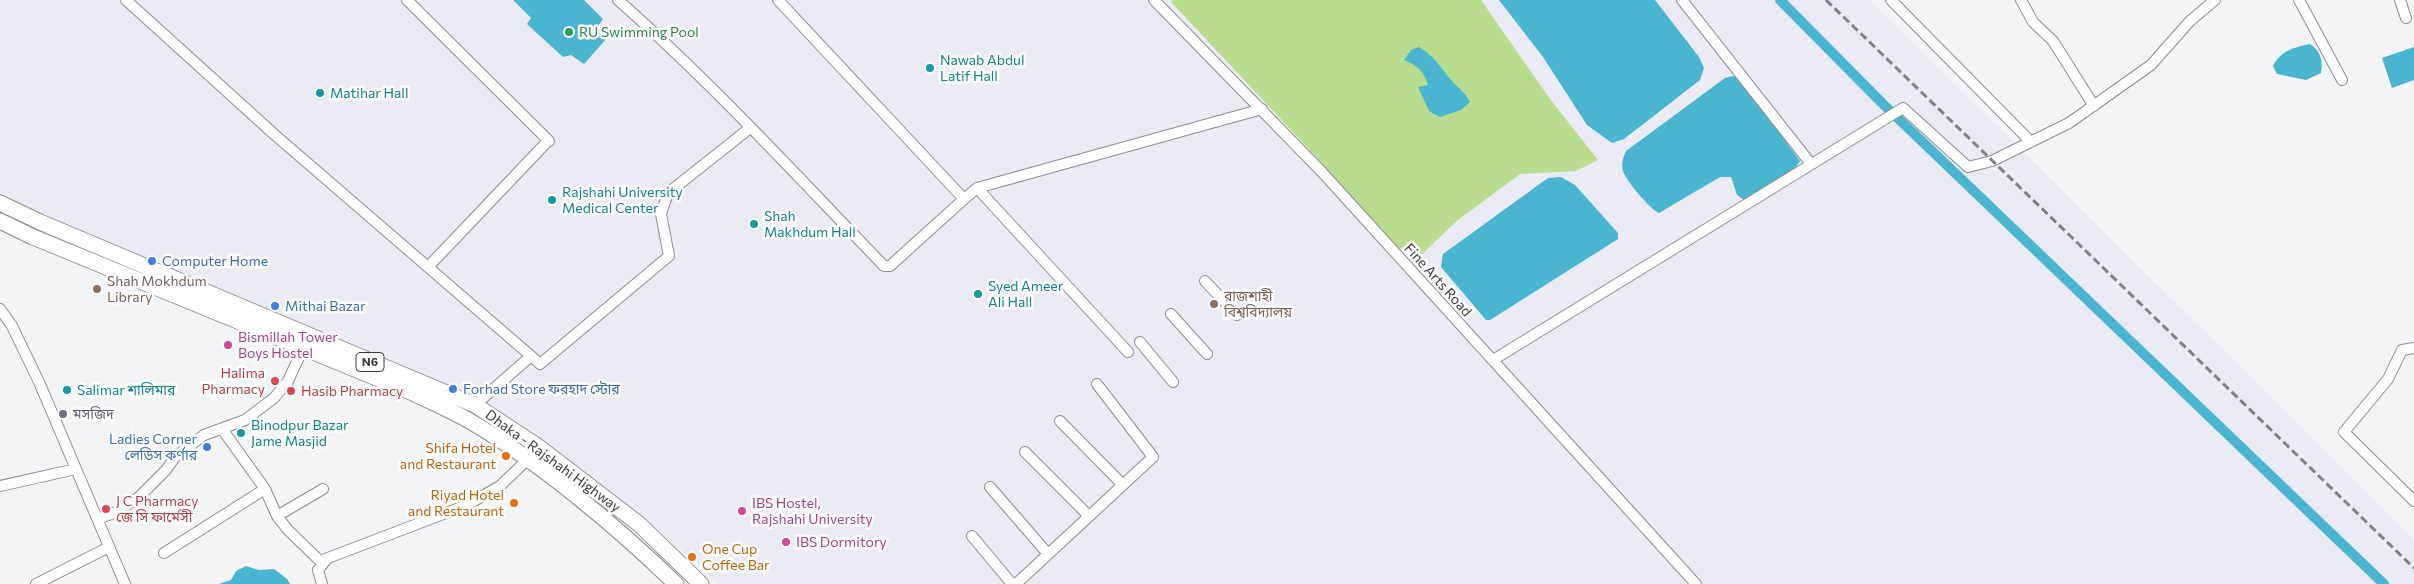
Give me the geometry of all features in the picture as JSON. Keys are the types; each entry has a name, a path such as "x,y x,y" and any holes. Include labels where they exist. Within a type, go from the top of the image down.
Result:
{"highway":[{"name":"Dhaka - Rajshahi Highway","path":"0,203 306,342 468,420 528,460 629,539 672,583"},
{"name":"Dhaka - Rajshahi Highway","path":"0,221 33,237 475,405 536,445 639,524 701,584"}],"street":[{"path":"126,0 275,135 540,364 669,256 661,214 668,193 750,128"},
{"path":"407,0 548,142 428,267"},
{"path":"618,0 653,31 887,267 976,188 1262,110"},
{"path":"778,0 964,198"},
{"name":"Fine Arts Road","path":"1154,0 1262,110 1493,360 1696,584"},
{"path":"1682,0 1811,164"},
{"path":"1891,0 2031,142"},
{"path":"2021,0 2033,22 2053,41 2094,106"},
{"path":"1493,360 1903,108 1968,167 1992,161 2031,142 2069,123 2151,65 2190,21 2215,0"},
{"path":"2299,0 2342,80"},
{"path":"2400,0 2406,18"},
{"path":"976,188 1128,352"},
{"path":"1205,281 1237,315"},
{"path":"0,309 12,326 126,584"},
{"path":"1171,314 1207,354"},
{"path":"98,520 116,512 138,498 182,451 204,435 245,420 274,398 288,381 306,342"},
{"path":"1140,342 1173,382"},
{"path":"2414,348 2402,350 2388,379 2344,432 2414,501"},
{"path":"475,405 531,356"},
{"path":"1016,584 1153,457 1097,384"},
{"path":"1060,421 1123,485"},
{"path":"222,429 265,489 277,516 288,530 320,561 467,505 500,486 528,460"},
{"path":"1025,452 1089,516"},
{"path":"0,486 76,469"},
{"path":"990,488 1048,554"},
{"path":"164,553 265,489"},
{"path":"277,516 323,489"},
{"path":"972,536 1012,584"},
{"path":"36,584 110,547"},
{"path":"322,584 318,570 326,560"}],"shaded area":[{"name":"রাজশাহী বিশ্ববিদ্যালয়","path":"0,0 1870,0 2414,539 2414,584 717,584 696,562 536,433 481,400 20,208 0,197"}],"green space":[{"path":"1173,0 1481,0 1550,99 1598,160 1576,171 1520,174 1458,220 1421,255 1395,247 1320,161 1171,2"}],"water":[{"name":"RU Swimming Pool","path":"513,0 584,0 603,19 598,26 607,38 584,64 571,55 563,57 527,24 531,18"},
{"path":"1499,0 1655,0 1699,57 1704,68 1700,80 1624,139 1612,143 1587,125 1543,57"},
{"path":"2310,44 2317,50 2320,57 2322,64 2321,73 2306,80 2277,74 2273,66 2284,53"},
{"path":"1419,47 1435,59 1470,102 1461,110 1440,117 1429,111 1418,87 1428,85 1424,76 1416,66 1404,60 1411,50"},
{"path":"2414,47 2414,80 2392,88 2382,58"},
{"path":"1733,76 1741,80 1800,161 1796,167 1744,200 1737,195 1731,177 1720,177 1659,213 1644,201 1625,176 1622,163 1626,151 1725,78"},
{"path":"1561,177 1575,185 1618,233 1618,239 1490,320 1486,320 1441,267 1443,254 1548,178"},
{"path":"246,566 259,570 274,569 287,579 290,584 219,584 231,580 236,571"}],"waterway":[{"path":"1780,0 1883,104 2384,584"}],"railway":[{"path":"1826,0 2414,568"}],"place":[{"name":"RU Swimming Pool","path":"569,32"},
{"name":"Nawab Abdul Latif Hall","path":"930,68"},
{"name":"Matihar Hall","path":"320,93"},
{"name":"Rajshahi University Medical Center","path":"552,200"},
{"name":"Shah Makhdum Hall","path":"754,224"},
{"name":"Computer Home","path":"152,261"},
{"name":"Shah Mokhdum Library","path":"97,289"},
{"name":"Syed Ameer Ali Hall","path":"978,294"},
{"name":"রাজশাহী বিশ্ববিদ্যালয়","path":"1214,304"},
{"name":"Mithai Bazar","path":"275,306"},
{"name":"Bismillah Tower Boys Hostel","path":"228,345"},
{"name":"Halima Pharmacy","path":"275,381"},
{"name":"Forhad Store ফরহাদ স্টোর","path":"453,389"},
{"name":"Salimar শালিমার","path":"67,390"},
{"name":"Hasib Pharmacy","path":"291,391"},
{"name":"মসজিদ","path":"63,414"},
{"name":"Binodpur Bazar Jame Masjid","path":"241,433"},
{"name":"Ladies Corner লেডিস কর্ণার","path":"207,447"},
{"name":"Shifa Hotel and Restaurant","path":"506,456"},
{"name":"Riyad Hotel and Restaurant","path":"514,503"},
{"name":"J C Pharmacy জে সি ফার্মেসী","path":"106,509"},
{"name":"IBS Hostel, Rajshahi University","path":"742,511"},
{"name":"IBS Dormitory","path":"786,542"},
{"name":"One Cup Coffee Bar","path":"692,557"}]}
